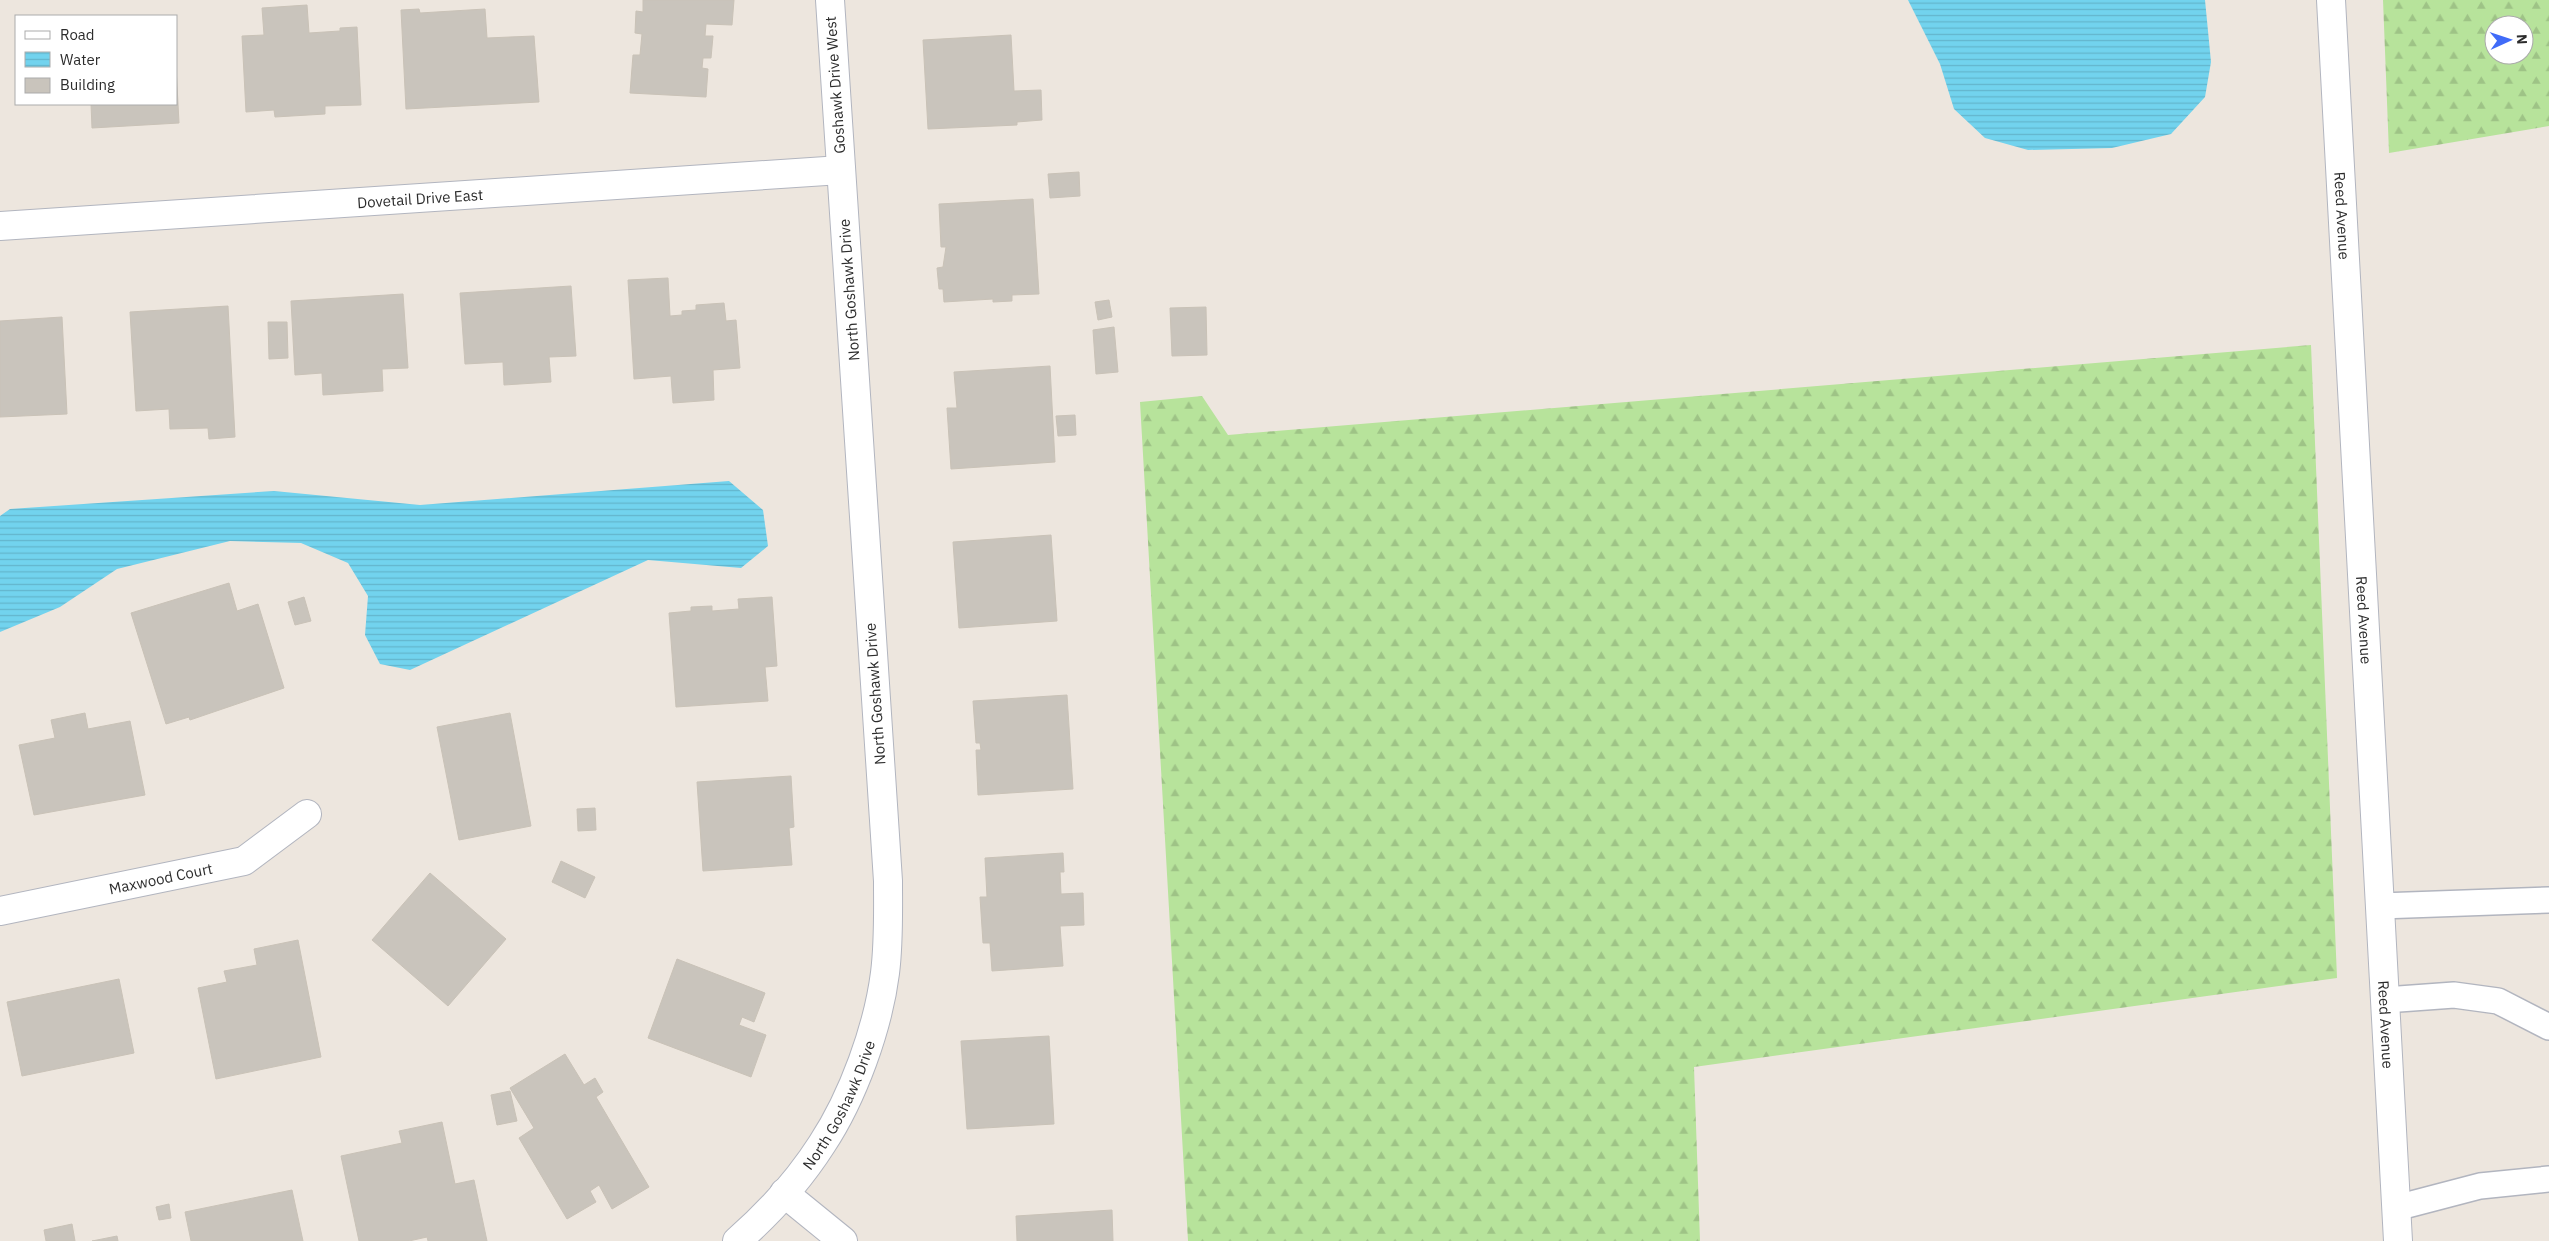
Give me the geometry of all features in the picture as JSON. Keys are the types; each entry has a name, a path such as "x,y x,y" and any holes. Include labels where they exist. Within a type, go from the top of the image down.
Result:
{"street":[{"name":"Goshawk Drive West","path":"830,0 841,170"},
{"name":"Reed Avenue","path":"2331,0 2398,1241"},
{"name":"Dovetail Drive East","path":"0,226 841,170"},
{"name":"North Goshawk Drive","path":"737,1241 761,1220 822,1144 852,1088 876,1016 885,973 888,881 841,170"},
{"name":"Maxwood Court","path":"0,911 244,861 307,814"},
{"path":"784,1192 843,1241"}],"lane":[{"path":"2380,906 2549,900"},
{"path":"2385,1000 2454,995 2498,1001 2549,1027"},
{"path":"2396,1208 2480,1186 2549,1179"}],"green space":[{"path":"2383,0 2549,0 2549,126 2389,153"},
{"path":"2311,345 2337,978 1694,1067 1700,1241 1188,1241 1140,402 1202,396 1228,435"}],"water":[{"path":"1908,0 2205,0 2211,62 2205,97 2171,134 2112,148 2028,150 1985,138 1954,109 1940,64"},
{"path":"729,481 763,510 768,546 741,568 648,560 410,670 380,664 365,635 368,596 348,563 301,543 230,541 117,569 60,607 0,632 0,516 10,509 274,491 420,505"}],"building":[{"path":"643,0 734,0 732,25 706,24 705,36 713,36 711,58 703,58 702,68 708,69 706,97 630,93 633,55 640,55 642,34 635,33 636,11 643,12"},
{"path":"307,5 309,33 340,31 340,28 357,27 361,105 325,106 325,114 275,117 274,110 246,112 242,36 264,35 262,8"},
{"path":"419,9 420,13 485,9 487,38 534,36 539,102 406,109 401,10"},
{"path":"1011,35 1014,91 1041,90 1042,120 1017,122 1017,125 928,129 923,40"},
{"path":"178,104 179,123 92,128 91,105"},
{"path":"1079,172 1080,196 1050,198 1048,174"},
{"path":"1033,199 1039,294 1012,295 1012,301 993,302 993,299 944,302 943,289 939,289 937,268 943,267 946,247 941,247 939,204"},
{"path":"668,278 670,316 682,315 682,311 696,310 696,305 724,303 726,321 736,320 740,368 713,370 714,400 673,403 671,376 634,379 628,280"},
{"path":"571,286 576,356 549,357 551,382 504,385 503,362 465,364 460,293"},
{"path":"403,294 408,368 382,369 383,391 323,395 322,373 295,375 291,301"},
{"path":"1109,300 1112,317 1098,320 1095,302"},
{"path":"228,306 235,437 209,439 208,428 170,429 169,409 136,411 130,312"},
{"path":"1206,307 1207,355 1172,356 1170,308"},
{"path":"62,317 67,414 0,417 0,321"},
{"path":"268,322 287,322 288,358 269,359"},
{"path":"1114,327 1118,372 1096,374 1093,330"},
{"path":"1050,366 1055,462 951,469 947,408 957,408 954,372"},
{"path":"1075,415 1076,435 1058,436 1056,416"},
{"path":"1051,535 1057,621 959,628 953,542"},
{"path":"229,583 237,611 258,604 284,688 190,720 189,717 166,724 131,613"},
{"path":"304,597 311,621 295,625 288,602"},
{"path":"772,597 777,666 765,667 768,701 676,707 669,613 691,611 691,607 712,606 712,611 739,609 738,599"},
{"path":"1067,695 1073,789 978,795 976,750 981,750 980,743 976,743 973,701"},
{"path":"85,713 88,729 130,721 145,795 34,815 19,745 55,738 51,720"},
{"path":"510,713 531,826 459,840 437,727"},
{"path":"791,776 794,827 789,828 792,865 703,871 697,782"},
{"path":"595,808 596,830 578,831 577,809"},
{"path":"1063,853 1064,872 1060,872 1061,894 1083,893 1084,925 1060,926 1063,966 992,971 990,943 983,943 980,897 987,897 985,858"},
{"path":"561,861 595,877 585,898 552,882"},
{"path":"430,873 506,939 448,1006 372,940"},
{"path":"298,940 321,1057 216,1079 198,988 227,982 224,971 257,965 254,949"},
{"path":"677,959 765,993 754,1022 742,1017 739,1025 766,1035 751,1077 648,1038"},
{"path":"119,979 134,1053 22,1076 7,1002"},
{"path":"1049,1036 1054,1124 967,1129 961,1041"},
{"path":"565,1054 584,1085 595,1078 603,1092 596,1097 649,1187 612,1209 599,1185 590,1191 596,1202 567,1219 519,1138 534,1128 510,1088"},
{"path":"510,1091 517,1121 497,1125 491,1095"},
{"path":"442,1122 455,1184 474,1180 487,1241 428,1241 427,1237 409,1241 359,1241 341,1156 402,1143 399,1131"},
{"path":"292,1190 303,1241 191,1241 185,1212"},
{"path":"169,1204 171,1218 159,1220 156,1207"},
{"path":"1112,1210 1113,1241 1017,1241 1016,1216"},
{"path":"72,1224 75,1241 46,1241 44,1230"},
{"path":"117,1236 118,1241 92,1241"}]}
